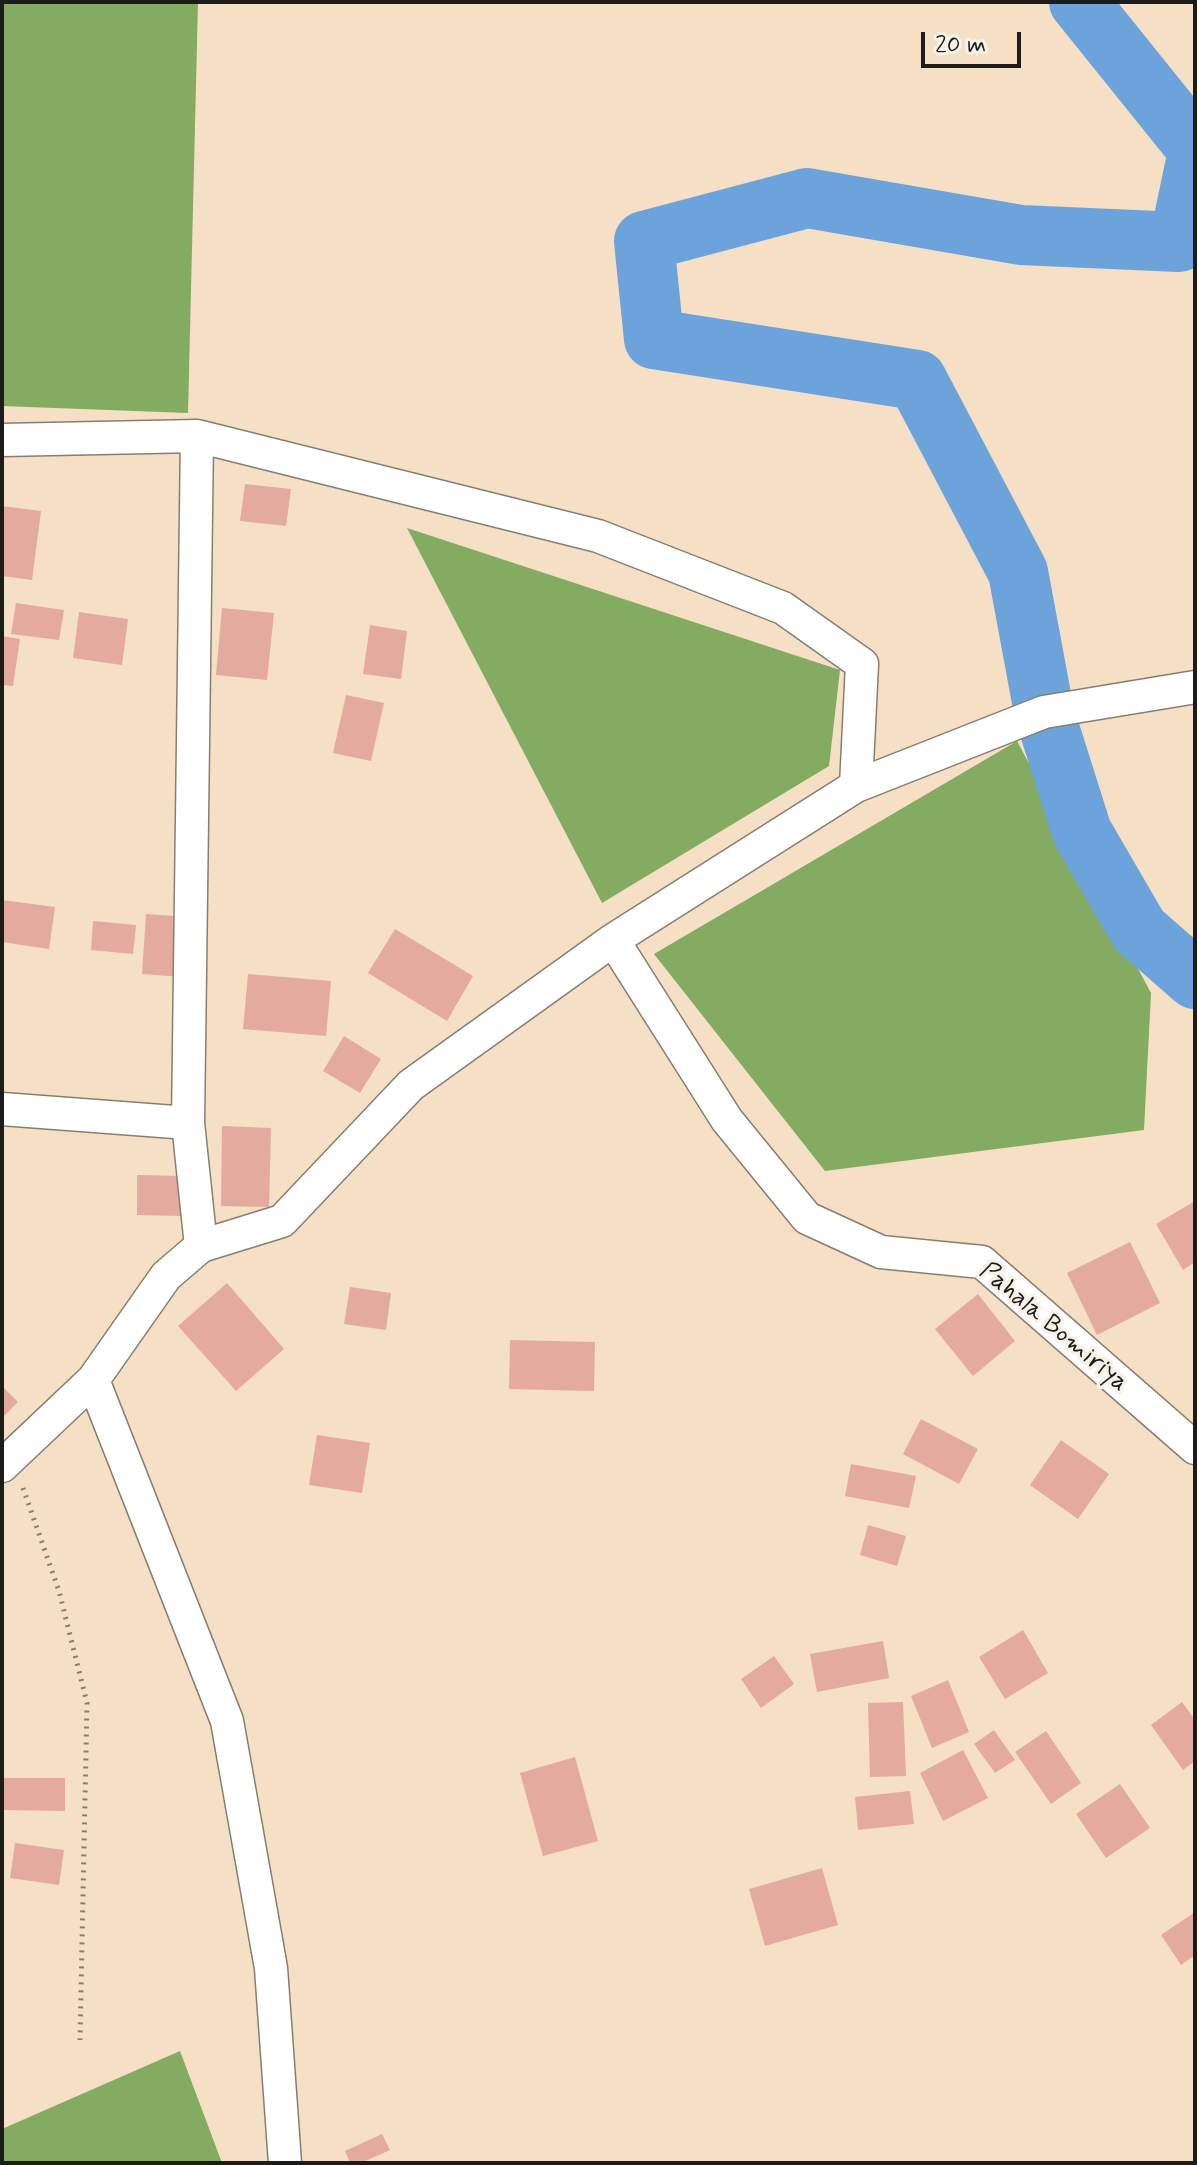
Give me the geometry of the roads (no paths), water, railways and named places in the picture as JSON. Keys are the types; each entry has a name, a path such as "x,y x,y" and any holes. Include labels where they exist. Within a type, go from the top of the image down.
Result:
{"street":[{"path":"197,436 188,1123 201,1246"},
{"path":"2,440 197,436 598,536 783,608 862,664 856,786"},
{"path":"7,1461 93,1380 166,1276 201,1246 282,1221 411,1085 613,940 856,786 1044,712 1195,687"},
{"name":"Pahala Bomiriya","path":"613,940 727,1120 807,1218 881,1252 982,1262 1195,1448"},
{"path":"2,1109 188,1123"},
{"path":"93,1380 227,1721 271,1968 285,2163"}],"waterway":[{"path":"1079,2 1195,146"},
{"path":"1195,166 1179,242 1021,235 807,198 644,241 654,339 917,380 1018,572 1044,712 1082,832 1139,930 1195,979"}]}
